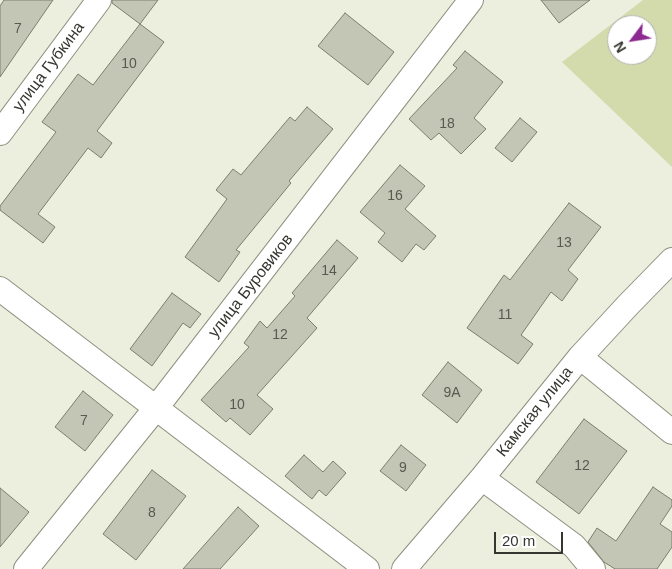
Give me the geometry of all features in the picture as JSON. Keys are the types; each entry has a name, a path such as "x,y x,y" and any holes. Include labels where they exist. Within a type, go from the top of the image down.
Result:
{"street":[{"name":"улица Губкина","path":"0,133 99,0"},
{"name":"улица Буровиков","path":"26,569 156,408 471,0"},
{"name":"Камская улица","path":"404,569 482,478 580,357 672,260"},
{"path":"0,289 367,569"},
{"path":"580,357 672,432"},
{"path":"482,478 574,546 593,569"}],"green space":[{"path":"643,0 672,0 672,167 562,62 607,28 607,65 657,65 657,15 623,15"}],"building":[{"path":"4,0 53,0 0,77 0,6"},
{"path":"112,0 158,0 140,24 112,3"},
{"path":"541,0 590,0 559,23"},
{"path":"345,13 394,52 368,85 318,46"},
{"path":"140,24 164,42 97,131 112,143 101,158 88,148 38,214 55,227 43,243 0,210 0,206 56,132 42,122 78,74 93,85"},
{"path":"465,51 503,82 474,118 486,129 461,154 439,133 431,140 409,119 457,68 453,65"},
{"path":"307,107 333,129 289,181 291,183 236,250 240,252 219,282 185,257 227,199 216,190 233,169 241,175 290,117 295,121"},
{"path":"520,118 537,132 512,162 495,148"},
{"path":"400,165 425,186 405,209 436,236 424,250 416,244 402,262 378,242 385,233 360,212"},
{"path":"569,203 601,227 568,270 578,279 562,301 551,292 521,335 533,344 518,364 467,328 504,275 510,280"},
{"path":"337,240 358,258 307,318 317,328 257,395 273,409 250,435 230,418 226,422 201,400 249,347 244,343 260,321 267,328 295,296 292,293"},
{"path":"172,293 201,314 190,328 183,323 152,366 130,349"},
{"path":"448,362 482,390 457,423 422,395"},
{"path":"83,391 113,415 85,451 55,427"},
{"path":"584,419 627,451 579,514 536,482"},
{"path":"401,445 426,465 406,491 380,471"},
{"path":"304,455 323,472 333,461 346,473 326,496 319,490 312,499 285,476"},
{"path":"152,470 186,496 136,560 103,534"},
{"path":"653,487 672,500 672,506 660,524 672,532 672,547 657,569 615,569 604,562 588,542 597,528 616,541"},
{"path":"0,488 29,512 0,547"},
{"path":"238,507 259,526 220,569 183,569"}]}
